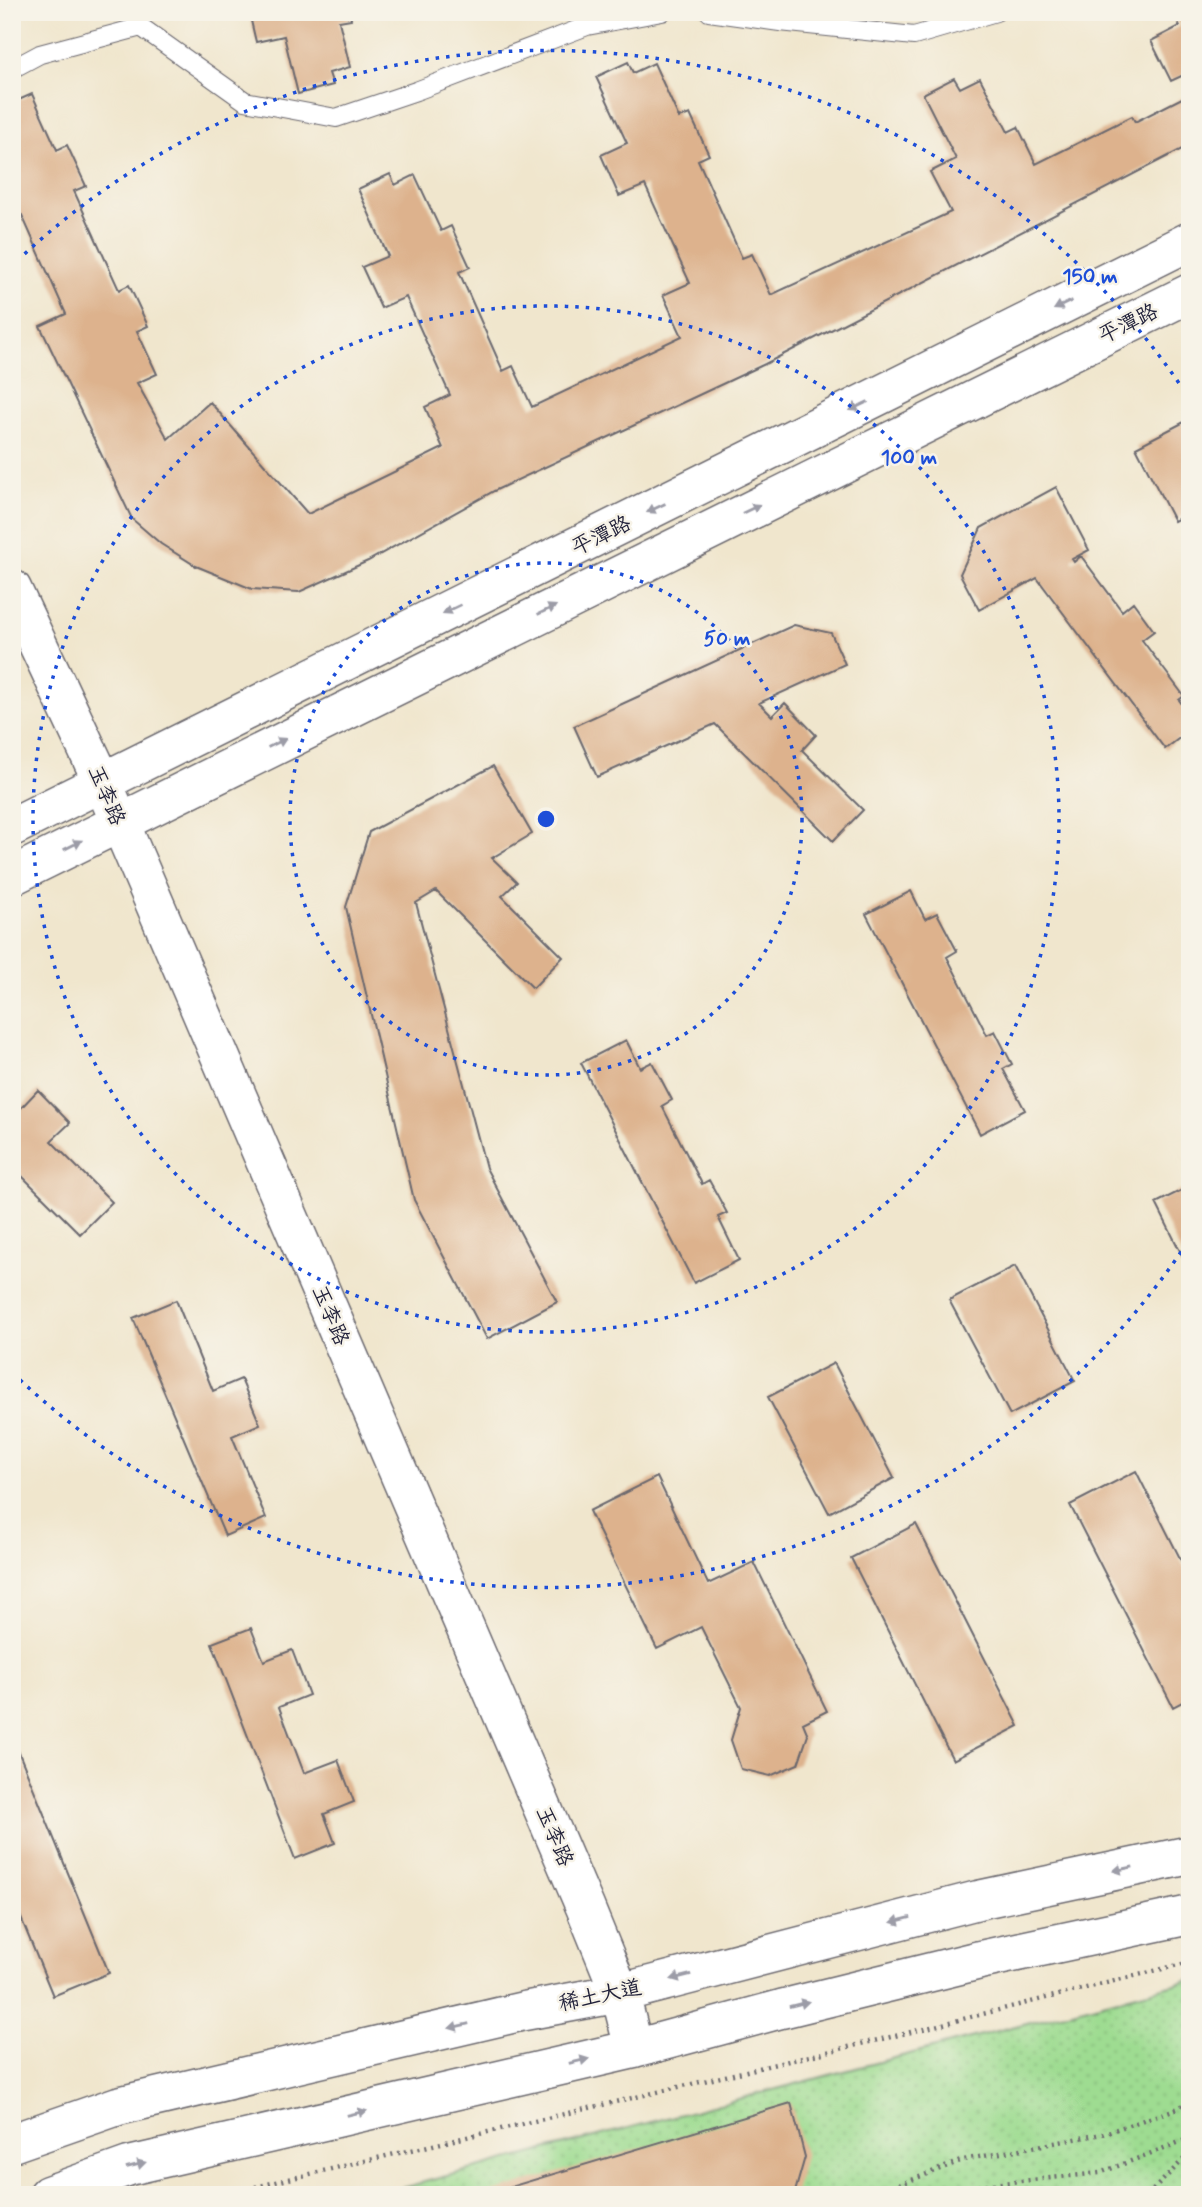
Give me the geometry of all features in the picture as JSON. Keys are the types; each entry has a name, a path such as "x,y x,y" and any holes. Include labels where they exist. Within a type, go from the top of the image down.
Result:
{"street":[{"name":"平潭路","path":"12,827 1190,241"},
{"name":"平潭路","path":"12,876 1190,293"},
{"name":"玉李路","path":"12,589 103,783 574,1882 620,1993 634,2049"},
{"name":"稀土大道","path":"12,2143 118,2106 524,2011 620,1993 978,1900 1190,1855"},
{"path":"48,2195 130,2166 634,2049 780,2009 980,1960 1190,1915"}],"lane":[{"path":"12,69 40,54 136,20 245,101 336,118 415,92 587,26 662,12"},
{"path":"709,12 914,36 996,12"}],"path":[{"path":"221,2195 886,2038 1190,1962"},
{"path":"873,2195 963,2160 1102,2134 1179,2108 1190,2100"},
{"path":"960,2195 982,2185 1100,2173 1190,2138"},
{"path":"1148,2195 1190,2153"}],"green space":[{"path":"1190,1980 1190,2195 376,2195 443,2177"}],"building":[{"path":"249,12 350,12 351,19 339,21 350,67 329,73 333,85 298,94 284,36 256,42"},
{"path":"1173,12 1190,12 1190,72 1171,81 1151,41 1180,26"},
{"path":"628,62 633,73 654,63 679,118 690,114 709,155 698,160 742,258 752,254 771,295 951,212 930,172 956,159 923,94 954,78 960,88 980,78 1008,132 1018,127 1036,164 1132,116 1135,122 1190,94 1190,145 765,364 494,491 368,561 299,592 252,589 196,566 161,544 132,519 40,326 66,314 22,215 12,220 12,103 32,94 57,150 67,145 86,186 74,191 119,290 129,285 148,326 137,331 157,374 137,383 168,439 210,402 308,514 443,448 425,407 450,395 406,297 381,308 362,267 388,256 358,189 390,174 395,185 415,175 441,231 451,226 470,267 459,272 503,371 513,366 532,407 682,336 663,295 690,283 645,185 619,196 601,155 627,143 596,77"},
{"path":"1190,419 1190,512 1174,521 1136,447"},
{"path":"1056,487 1089,550 1072,559 1074,562 1081,556 1122,611 1133,602 1154,631 1142,640 1184,696 1179,700 1190,715 1190,730 1165,749 1037,578 979,610 960,574 981,528"},
{"path":"794,625 831,633 845,664 759,703 772,716 785,703 816,735 802,750 863,810 833,841 715,724 597,777 574,726"},
{"path":"493,766 532,834 492,858 517,882 502,896 563,957 533,988 436,891 416,903 486,1168 557,1302 487,1339 414,1200 346,907 369,832"},
{"path":"911,891 925,919 937,913 957,951 947,957 987,1035 995,1031 1012,1064 1003,1069 1025,1110 980,1134 866,914"},
{"path":"626,1040 640,1068 652,1062 672,1100 662,1106 702,1184 709,1180 727,1213 718,1217 739,1260 694,1283 581,1063"},
{"path":"38,1090 70,1123 51,1141 112,1202 80,1234 12,1166 12,1103 19,1110"},
{"path":"1190,1186 1190,1271 1156,1203"},
{"path":"1015,1266 1075,1381 1010,1415 949,1300"},
{"path":"176,1300 213,1391 241,1379 260,1424 232,1436 266,1518 225,1536 133,1318"},
{"path":"834,1363 894,1478 829,1513 768,1397"},
{"path":"1136,1471 1190,1578 1190,1698 1173,1707 1070,1505"},
{"path":"657,1477 708,1584 754,1562 827,1711 803,1723 808,1735 798,1764 770,1776 741,1769 731,1740 741,1707 701,1627 657,1649 589,1511"},
{"path":"916,1524 1019,1726 953,1760 851,1558"},
{"path":"251,1628 264,1661 292,1650 309,1695 279,1707 304,1773 338,1760 354,1802 324,1814 335,1843 295,1859 212,1643"},
{"path":"12,1736 109,1973 53,1996 12,1896"},
{"path":"791,2103 805,2157 792,2195 483,2195"}]}
